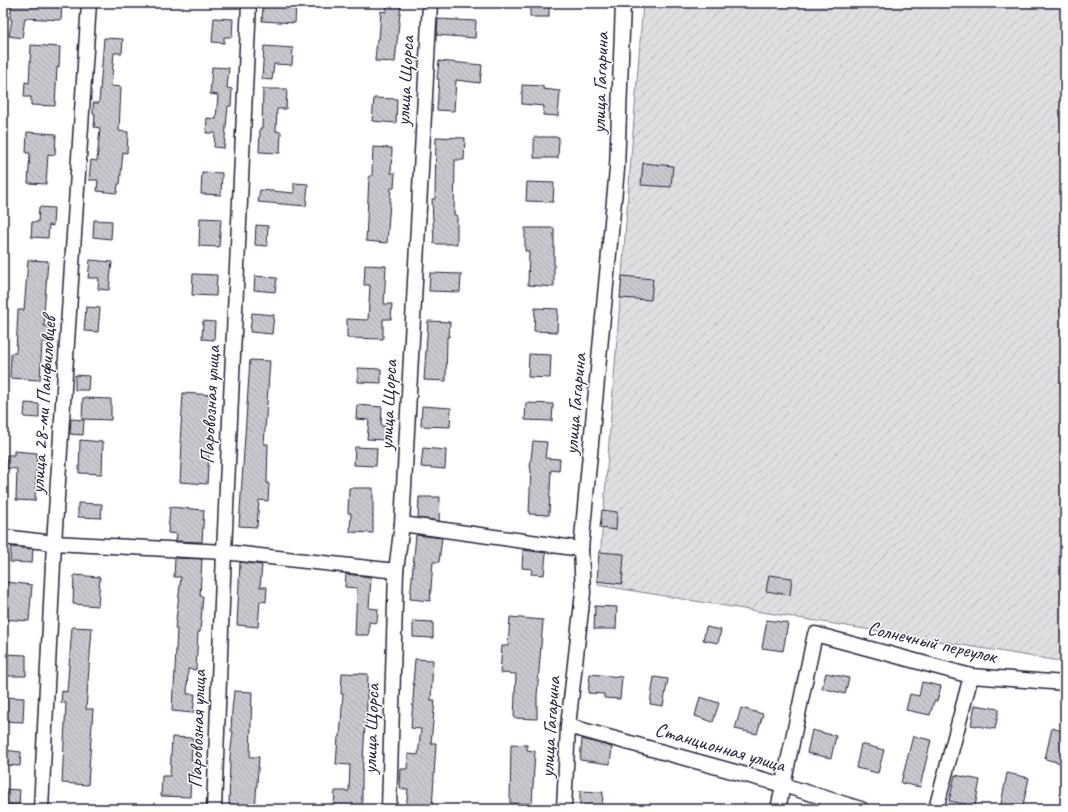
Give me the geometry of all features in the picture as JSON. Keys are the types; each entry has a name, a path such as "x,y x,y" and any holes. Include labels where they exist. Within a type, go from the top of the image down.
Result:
{"street":[{"name":"улица 28-ми Панфиловцев","path":"41,809 54,543 89,3"},
{"name":"Паровозная улица","path":"214,809 249,3"},
{"name":"улица Щорса","path":"389,809 396,571 402,524 430,3"},
{"name":"улица Гагарина","path":"564,809 568,726 583,593 581,549 617,169 623,3"},
{"path":"402,524 581,549"},
{"path":"3,537 54,543 224,552 396,571"},
{"name":"Солнечный переулок","path":"783,785 815,634 971,676 1065,683"},
{"path":"936,809 971,676"},
{"name":"Станционная улица","path":"568,726 783,785 862,809"},
{"path":"778,809 783,785"}],"shaded area":[{"path":"643,3 1065,3 1065,662 598,585"}],"building":[{"path":"12,3 62,3 61,20 25,18 22,38 9,36 12,20 10,19"},
{"path":"274,3 296,3 295,23 262,21 263,5 274,6"},
{"path":"387,3 401,3 395,62 375,61 377,39 379,39 381,11 386,12"},
{"path":"530,3 549,3 549,17 530,17"},
{"path":"214,18 233,19 232,37 224,37 224,43 212,42"},
{"path":"438,19 476,21 475,38 437,35"},
{"path":"104,38 123,39 122,53 114,53 111,86 121,87 119,131 128,132 127,153 123,152 120,184 118,184 117,193 97,191 98,180 89,180 91,160 97,161 100,128 94,127 95,114 93,114 93,103 99,103"},
{"path":"31,45 60,47 59,67 57,67 55,106 31,105 31,97 24,97 25,82 29,83"},
{"path":"264,46 293,48 292,65 274,64 272,80 262,79"},
{"path":"439,61 482,65 480,83 456,80 454,111 437,110 439,79 437,79"},
{"path":"212,67 229,68 227,88 232,89 231,106 228,106 224,148 214,147 215,133 206,133 207,118 216,119 218,95 210,94"},
{"path":"522,85 543,86 543,89 560,91 558,116 543,115 544,106 522,104"},
{"path":"263,89 287,89 286,109 277,109 276,131 281,132 280,153 259,152 260,128 262,128"},
{"path":"374,98 397,99 396,123 372,121"},
{"path":"27,132 56,134 55,155 48,154 46,184 28,183 30,153 26,153"},
{"path":"436,137 465,138 464,160 455,160 454,215 457,215 457,244 434,244 432,199 435,199"},
{"path":"534,137 559,137 558,158 534,158"},
{"path":"373,147 392,148 391,173 395,173 394,188 391,188 387,243 366,241 369,176 372,176"},
{"path":"643,163 673,166 671,187 641,185"},
{"path":"202,172 222,173 221,195 201,194"},
{"path":"527,182 554,183 553,202 526,201"},
{"path":"294,183 308,184 306,206 258,202 260,190 294,193"},
{"path":"39,207 54,208 53,226 49,225 48,238 31,237 32,222 38,222"},
{"path":"200,218 221,219 219,247 199,246"},
{"path":"94,220 112,221 111,239 93,237"},
{"path":"256,225 268,226 267,246 255,245"},
{"path":"525,228 554,228 554,287 528,285 529,251 525,251"},
{"path":"28,260 48,261 44,326 49,326 48,342 42,342 40,380 10,378 11,353 16,353 18,310 24,310"},
{"path":"90,260 112,262 109,290 98,289 99,278 88,278"},
{"path":"365,265 386,266 384,304 392,304 391,319 383,319 383,339 347,338 347,319 368,320 370,285 364,285"},
{"path":"430,273 461,274 460,292 429,291"},
{"path":"193,274 217,275 216,296 192,295"},
{"path":"255,276 277,278 275,292 254,290"},
{"path":"622,276 653,279 651,300 620,298"},
{"path":"86,307 100,308 98,332 84,331"},
{"path":"535,308 558,309 557,332 534,331"},
{"path":"252,313 274,315 272,334 250,332"},
{"path":"203,321 215,322 214,340 202,339"},
{"path":"428,321 450,322 449,337 447,337 446,381 424,380"},
{"path":"529,354 551,355 550,378 528,377"},
{"path":"250,360 270,361 264,444 268,444 268,501 259,500 257,527 239,526"},
{"path":"358,368 381,369 381,383 358,382"},
{"path":"75,375 89,376 88,390 75,390"},
{"path":"183,393 214,395 207,484 180,482 182,443 180,443"},
{"path":"83,398 111,399 111,420 82,419"},
{"path":"25,403 39,404 39,418 24,417"},
{"path":"526,403 553,404 552,421 525,420"},
{"path":"357,405 382,407 381,426 386,426 385,440 367,439 369,420 356,419"},
{"path":"422,406 451,408 450,427 421,426"},
{"path":"71,419 84,420 83,435 70,434"},
{"path":"80,440 103,442 102,474 79,473"},
{"path":"533,441 547,442 545,458 560,459 559,471 551,470 549,515 529,514 530,468"},
{"path":"355,447 377,448 376,466 354,465"},
{"path":"423,448 446,450 445,469 421,467"},
{"path":"14,451 37,453 35,501 16,500 17,469 6,468 7,455 14,455"},
{"path":"349,488 373,488 373,533 350,532 351,513 348,513"},
{"path":"419,497 440,497 439,521 418,518"},
{"path":"78,503 102,504 101,518 78,517"},
{"path":"170,507 204,510 202,542 176,541 177,534 168,533"},
{"path":"602,510 617,512 616,530 600,528"},
{"path":"416,535 442,538 439,562 433,562 430,601 410,599"},
{"path":"11,547 33,549 32,563 10,562"},
{"path":"523,550 546,553 544,575 531,574 532,569 522,568"},
{"path":"599,552 624,554 622,584 597,581"},
{"path":"175,558 202,559 200,596 203,596 200,632 198,632 196,670 188,669 187,694 195,694 193,713 172,711 177,629 175,629 181,577 174,577"},
{"path":"240,562 262,565 260,587 267,587 266,602 260,601 258,627 237,625"},
{"path":"346,574 371,577 369,608 378,609 377,623 369,622 369,635 355,635 357,588 345,587"},
{"path":"74,575 100,577 98,606 73,604"},
{"path":"769,575 792,578 790,595 766,591"},
{"path":"6,582 32,585 29,621 3,619"},
{"path":"595,606 617,607 616,629 594,629"},
{"path":"510,617 543,620 537,696 537,719 514,718 516,674 500,673 502,646 508,646"},
{"path":"767,620 788,623 783,651 762,648"},
{"path":"413,621 433,622 433,638 413,637"},
{"path":"72,627 92,628 86,709 93,709 88,785 62,783 66,703 61,703 62,691 67,692"},
{"path":"706,627 721,630 718,643 703,640"},
{"path":"4,654 26,655 26,676 4,676"},
{"path":"415,659 433,660 431,700 435,700 431,743 436,743 432,809 406,809 408,789 400,789 401,769 407,769 408,754 418,755 421,729 411,728"},
{"path":"342,673 368,674 362,777 362,809 334,809 335,791 349,791 350,765 336,764 338,737 340,737 343,694 341,694"},
{"path":"826,673 849,678 845,694 822,688"},
{"path":"590,674 622,677 620,699 604,698 604,694 588,693"},
{"path":"654,677 668,679 663,706 650,704"},
{"path":"922,682 941,686 937,701 934,701 930,715 906,710 910,694 919,696"},
{"path":"234,691 252,692 250,757 259,757 255,809 229,809 230,756 233,732 231,731"},
{"path":"4,697 24,698 23,722 3,721"},
{"path":"700,697 719,703 713,722 695,716"},
{"path":"975,705 999,709 995,729 971,725"},
{"path":"741,708 763,714 757,734 735,729"},
{"path":"1052,728 1065,732 1065,764 1045,759"},
{"path":"812,730 836,736 831,758 807,753"},
{"path":"913,736 931,740 920,787 901,783"},
{"path":"172,737 193,738 191,761 197,761 196,773 191,773 190,797 161,796 162,776 170,776"},
{"path":"582,739 612,747 610,764 580,760"},
{"path":"511,744 527,745 527,750 535,751 532,804 510,803"},
{"path":"861,744 884,750 878,773 856,768"},
{"path":"3,750 21,752 20,766 3,765"},
{"path":"1007,773 1029,778 1022,809 1000,809"},
{"path":"955,775 980,780 975,806 949,801"},
{"path":"3,789 20,790 19,805 3,804"},
{"path":"580,791 603,792 602,809 580,809"}]}
